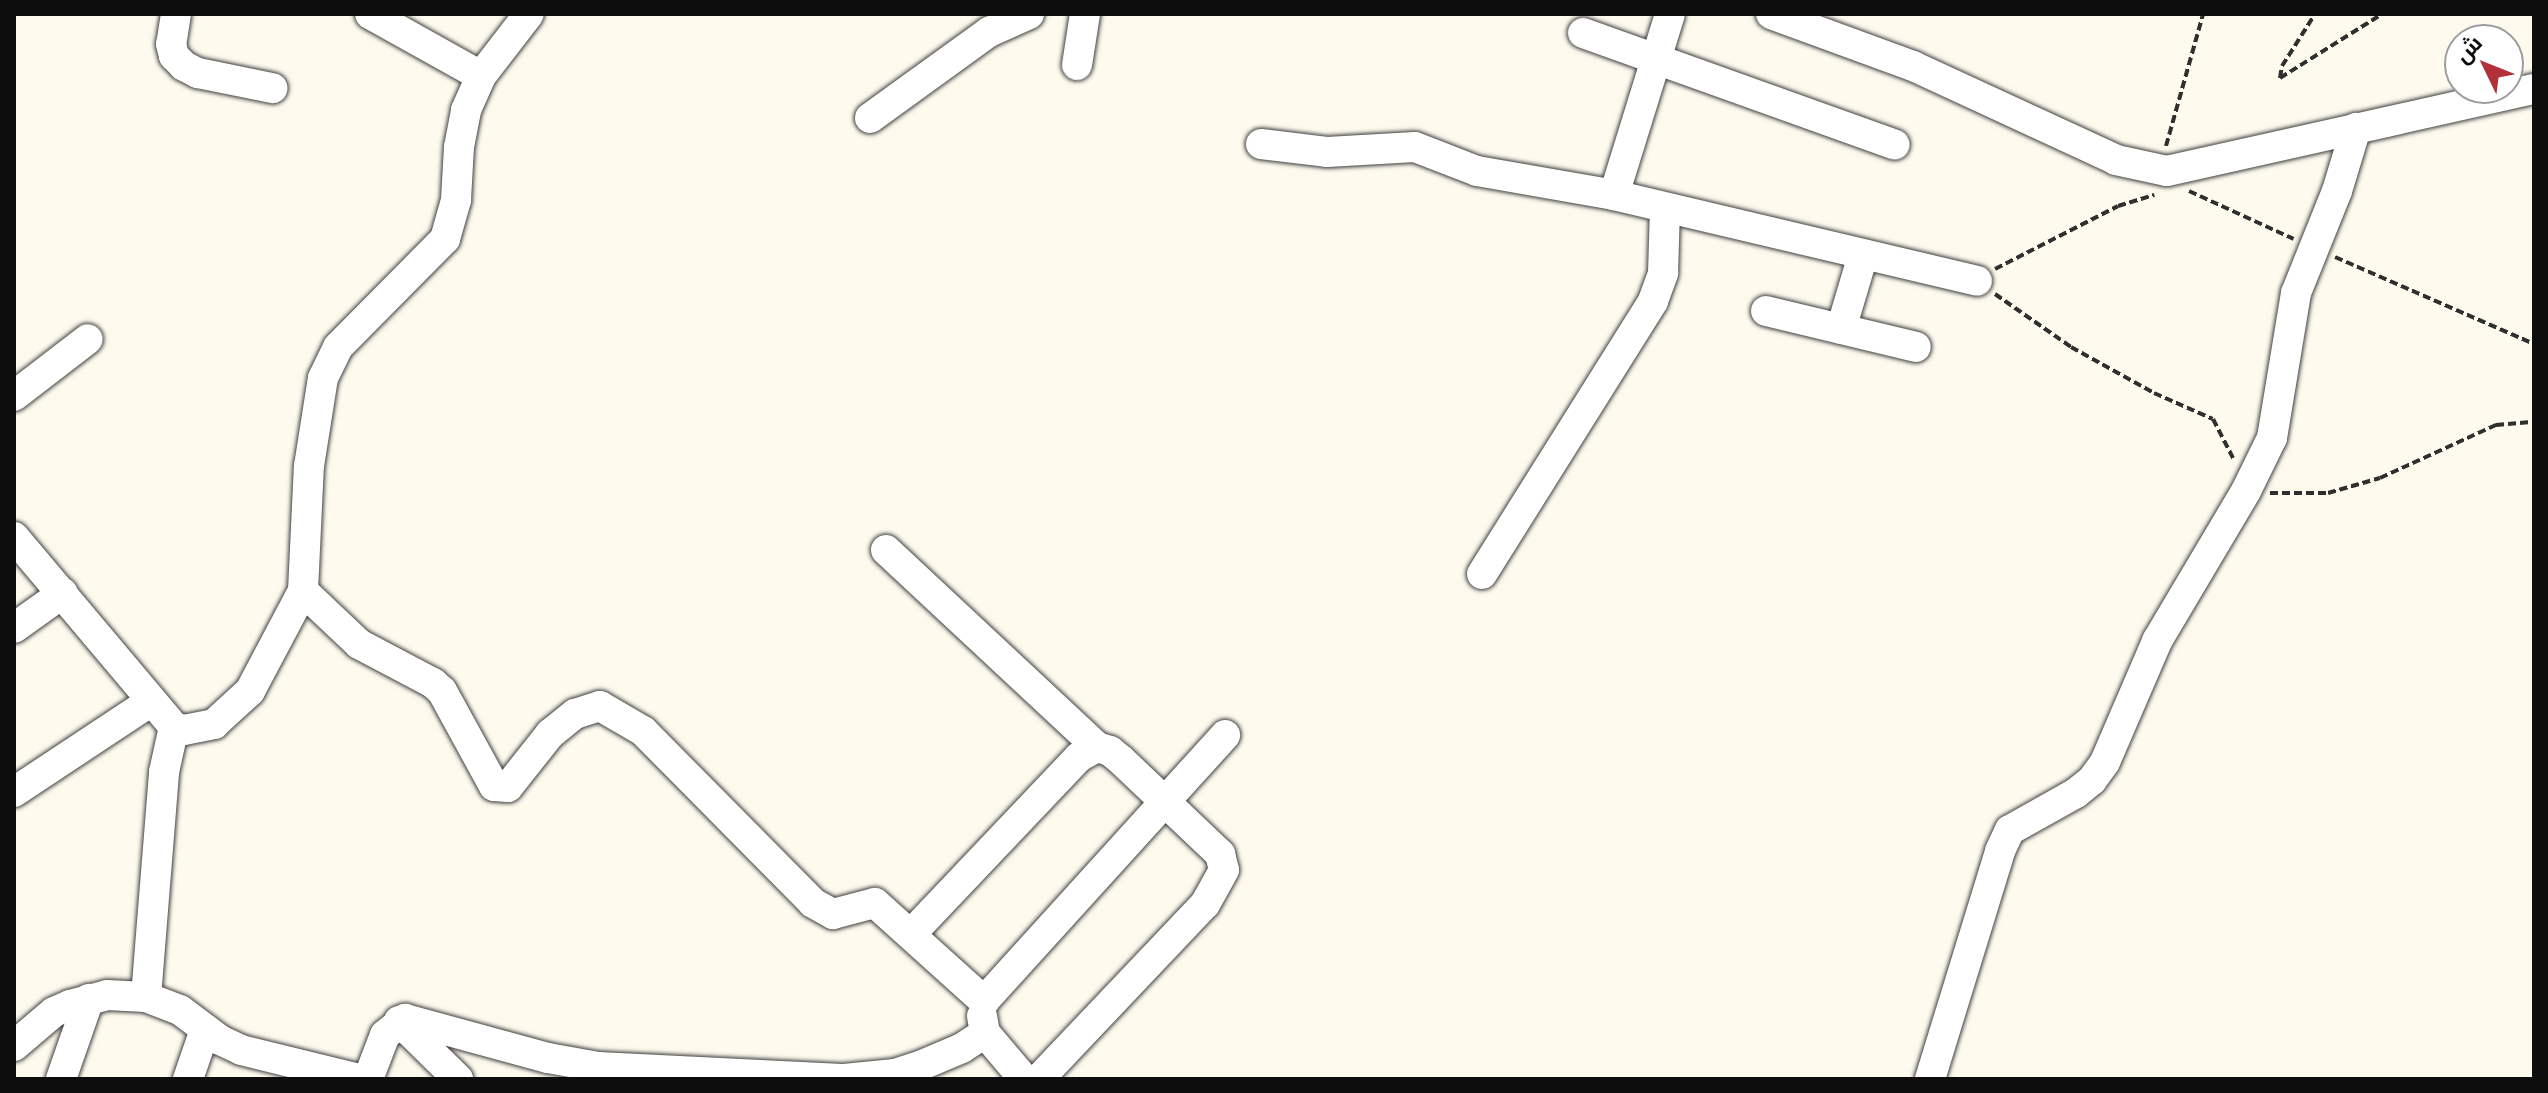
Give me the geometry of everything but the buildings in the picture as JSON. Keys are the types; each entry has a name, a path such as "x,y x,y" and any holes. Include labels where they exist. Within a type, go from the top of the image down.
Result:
{"street":[{"path":"176,14 171,44 174,56 184,66 198,73 272,88"},
{"path":"370,14 481,76"},
{"path":"18,548 63,593 150,702 174,727 184,730 214,724 230,712 250,691 303,591 309,466 323,378 338,347 445,239 456,200 466,110 481,76 529,14"},
{"path":"870,118 989,32 1016,17 1029,14"},
{"path":"1077,65 1085,14"},
{"path":"1614,195 1670,14"},
{"path":"1771,14 1913,66 2158,178 2356,128 2534,89"},
{"path":"1583,33 1895,145"},
{"path":"1930,1079 2000,851 2010,830 2076,793 2092,780 2105,762 2157,641 2246,491 2272,438 2289,319 2312,247 2337,191 2356,128"},
{"path":"1261,144 1327,152 1415,147 1477,171 1614,195 1977,281"},
{"path":"1482,574 1653,301 1663,273 1665,208"},
{"path":"1841,329 1863,255"},
{"path":"1766,311 1916,347"},
{"path":"14,396 88,339"},
{"path":"886,550 1097,747 1121,760 1220,854 1224,870 1205,904 1039,1079"},
{"path":"303,591 359,644 433,683 442,691 494,786 508,787 550,734 575,714 600,706 643,731 813,903 833,914 875,903 984,1001"},
{"path":"14,628 63,593"},
{"path":"14,792 150,702"},
{"path":"146,997 164,772 174,727"},
{"path":"1024,1079 985,1033 982,1025 984,1001 1225,735"},
{"path":"911,934 1079,757 1097,747"},
{"path":"14,1046 54,1012 89,999 126,995 146,997 180,1010 205,1030 241,1050 359,1079"},
{"path":"61,1079 89,999"},
{"path":"368,1079 385,1035 399,1021 412,1020 548,1058 598,1067 843,1079 895,1074 962,1048 985,1033"},
{"path":"399,1021 458,1079"},
{"path":"188,1079 205,1030"}],"path":[{"path":"2203,14 2158,178 1977,281 2071,347 2154,393 2213,419 2226,439 2246,491 2328,493 2380,478 2496,425 2534,422"},
{"path":"2315,14 2282,66 2280,78 2382,14"},
{"path":"2158,178 2534,344"}]}
